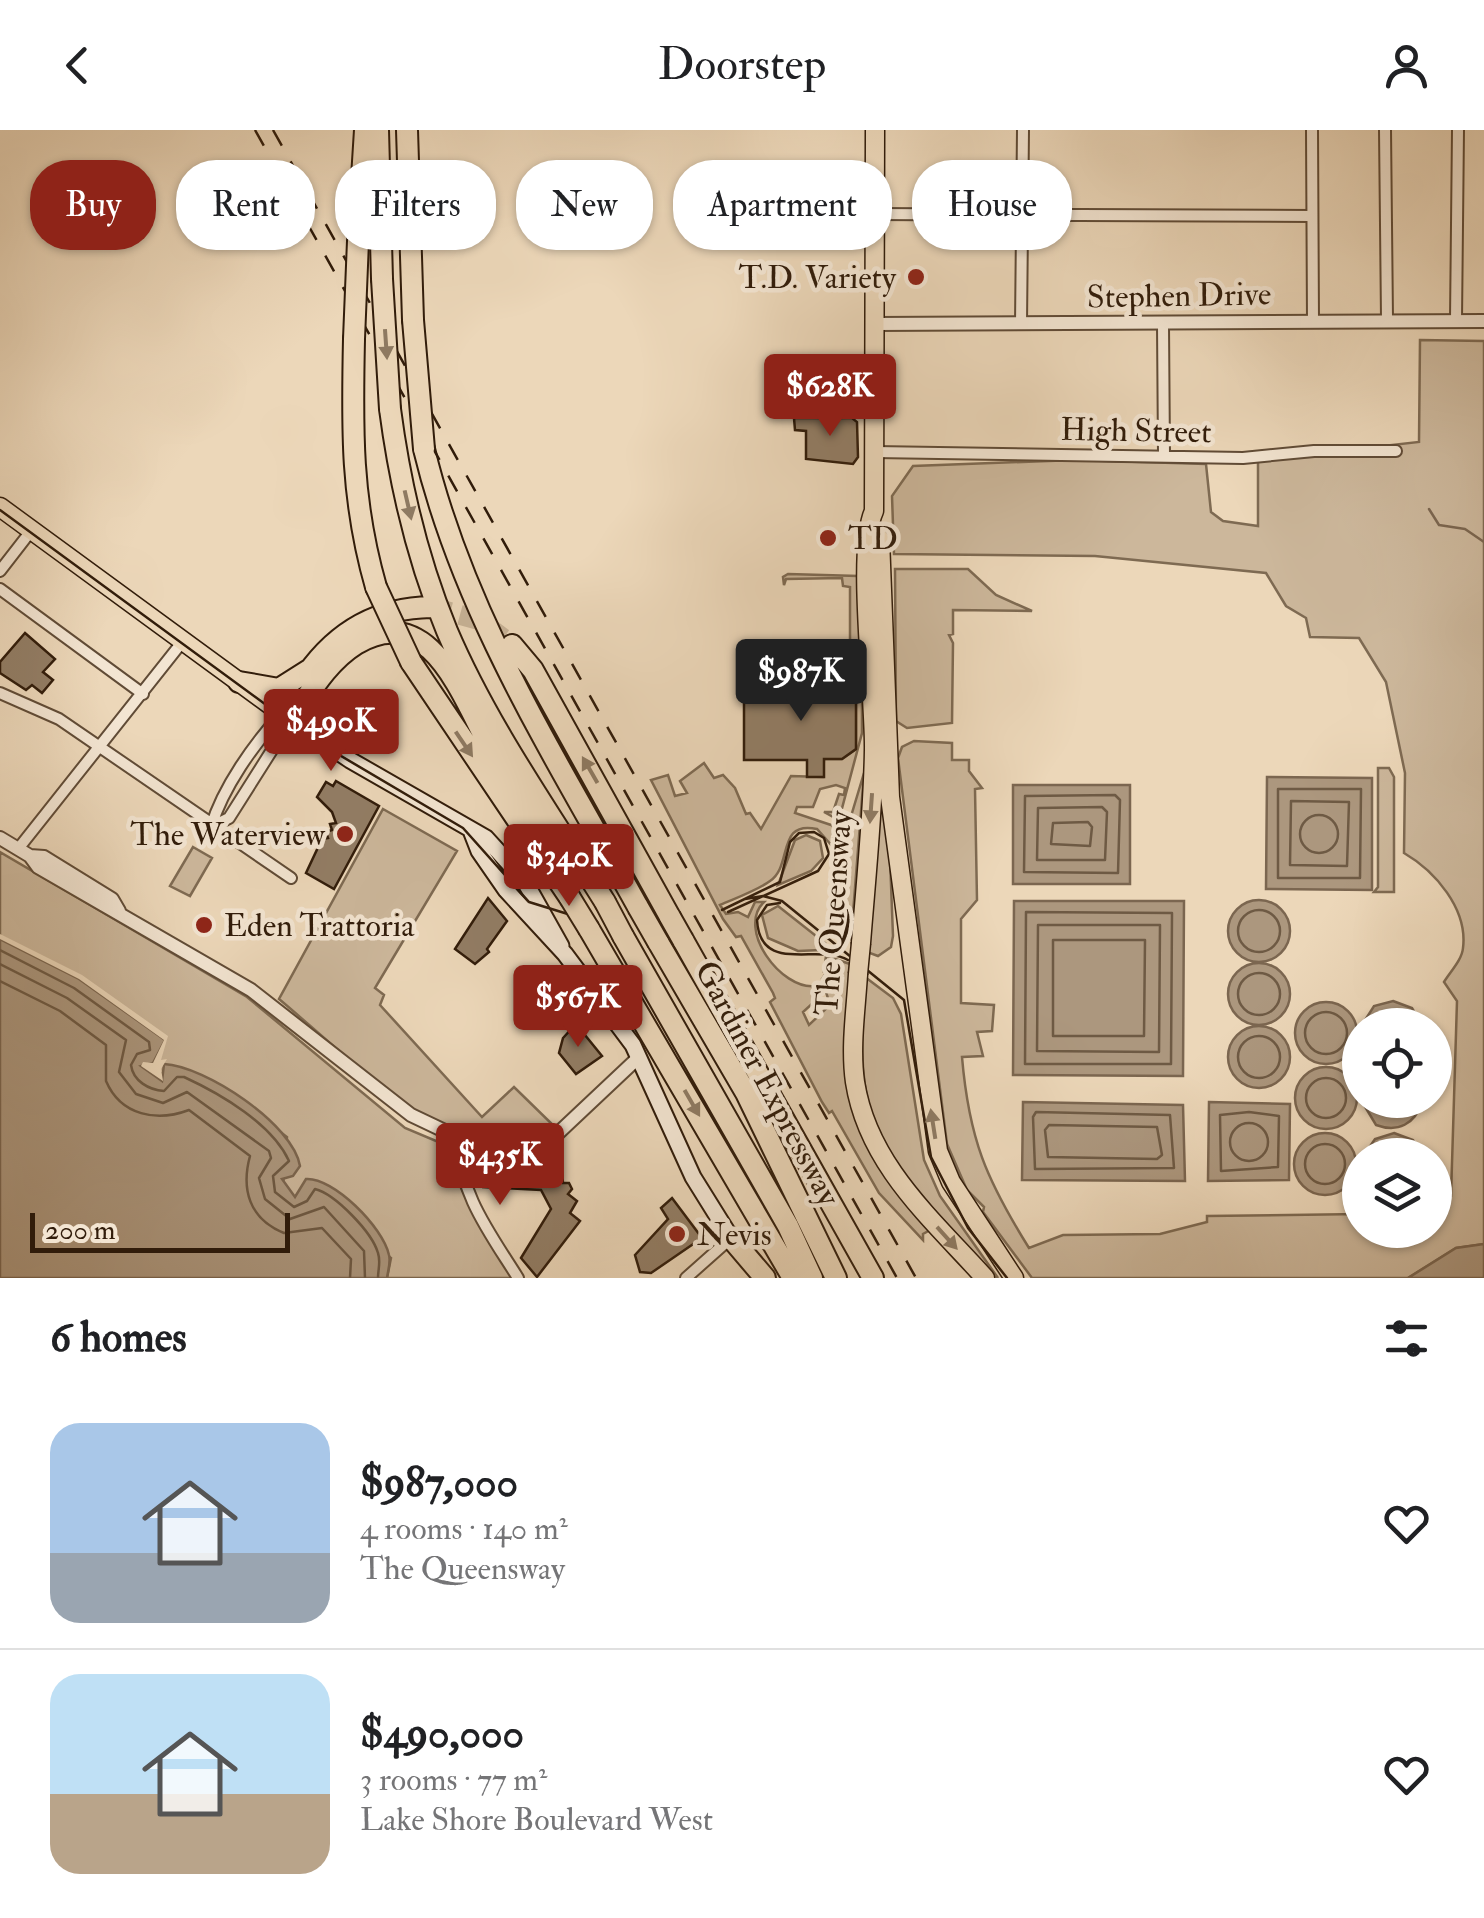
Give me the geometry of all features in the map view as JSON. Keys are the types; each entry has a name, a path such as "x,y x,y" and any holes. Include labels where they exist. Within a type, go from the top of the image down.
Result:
{"highway":[{"path":"365,130 354,339 353,482 360,531 376,587 411,662 570,898 793,1278"},
{"path":"378,130 390,409 408,508 447,630 600,904"},
{"name":"Gardiner Expressway","path":"407,130 414,320 424,449 439,511 491,642 746,1093 836,1278"},
{"path":"239,682 279,689 309,670 343,635 371,617 400,608 431,607"},
{"path":"286,717 326,670 354,645 378,634 399,635 432,648 446,663 492,751 600,904"},
{"path":"512,645 533,670 873,1278"},
{"path":"286,717 309,670"},
{"name":"Gardiner Expressway","path":"600,904 788,1226 812,1278"},
{"path":"746,1093 858,1278"},
{"path":"731,1238 764,1278"}],"main road":[{"name":"The Queensway","path":"875,130 875,160"},
{"name":"The Queensway","path":"875,250 874,511 869,522 868,561 874,746 854,1061 867,1126 907,1192 984,1278"},
{"path":"0,507 286,717 472,833 478,851 506,890 565,954 639,1056 692,1177 731,1238"},
{"name":"The Queensway","path":"874,511 880,523 890,797 938,1151 972,1217 1014,1278"}],"street":[{"path":"1024,130 1024,160"},
{"path":"1312,130 1313,321"},
{"path":"1385,130 1387,319"},
{"path":"1456,320 1458,130"},
{"path":"1072,216 1312,216"},
{"path":"1022,324 1023,250"},
{"name":"Stephen Drive","path":"876,324 1484,321"},
{"path":"1163,325 1164,454"},
{"name":"High Street","path":"874,452 1243,458 1314,450 1396,451"},
{"path":"0,572 31,531"},
{"path":"0,589 142,694"},
{"path":"24,853 182,641"},
{"path":"0,693 60,718 212,827 291,878"},
{"path":"212,827 229,818 286,717"},
{"path":"0,838 38,867 107,908 120,910 252,990 410,1115 462,1141 505,1143 554,1137 639,1056"},
{"path":"462,1141 459,1156 471,1195 518,1278"},
{"path":"686,1278 731,1238"}],"shaded area":[{"path":"1420,340 1484,341 1484,1244 1456,1248 1408,1278 1032,1278 983,1212 984,1207 967,1190 947,1144 898,758 902,747 914,741 952,743 952,760 969,760 969,771 982,788 975,789 977,900 961,919 961,1003 994,1005 992,1031 977,1032 983,1056 962,1057 969,1112 982,1157 1001,1201 1029,1248 1063,1235 1160,1234 1207,1222 1207,1216 1342,1214 1342,1248 1452,1248 1457,1001 1444,982 1460,957 1463,933 1447,893 1427,870 1404,853 1405,773 1386,682 1359,638 1310,637 1306,618 1286,606 1266,573 1095,556 894,554 892,496 913,466 1075,460 1206,464 1211,512 1223,521 1258,526 1258,460 1419,442"},
{"path":"895,569 968,569 996,595 1032,611 953,610 953,634 949,635 953,643 952,723 907,728 896,721"},
{"path":"858,576 861,664 832,669 826,665 829,658 841,658 842,650 850,649 850,587 843,586 842,578 786,579 784,585 783,577"},
{"path":"862,687 862,733 841,812 835,818 824,812 833,812 839,794 844,795 845,788 836,785 820,789 813,807 797,807 795,813 834,826 833,847 817,829 796,831 770,881 720,905 726,914 738,912 748,917 755,902 764,902 755,927 766,956 789,978 815,986 814,1002 803,1012 809,1025 830,1005 822,979 828,970 824,971 826,956 850,964 847,1043 855,1108 881,1166 932,1229 923,1234 923,1240 879,1193 832,1111 829,1113 822,1102 770,1002 775,998 773,993 741,936 736,937 723,919 651,780 668,775 675,796 687,793 680,781 704,763 714,778 723,775 735,788 746,814 750,813 761,829 791,776 823,777 824,759 842,759 856,749 856,688"},
{"path":"880,752 889,832 893,936 891,947 878,956 867,952"},
{"path":"1378,768 1389,768 1394,777 1394,892 1374,892 1378,887"},
{"path":"864,773 851,939 837,923 833,902 845,874 852,813"},
{"path":"383,809 457,851 375,988 384,995 380,1005 482,1117 514,1087 555,1127 550,1132 491,1139 450,1130 372,1079 279,999"},
{"path":"806,835 820,841 823,858 811,871 778,885 795,840"},
{"path":"193,847 212,858 190,896 170,886"},
{"path":"0,852 247,997 405,1128 448,1146 457,1181 513,1278 387,1278 391,1258 302,1189 294,1198 283,1186 287,1137 216,1083 142,1070 164,1040 79,979 0,939"},
{"path":"778,906 825,943 821,950 798,951 768,938 762,915"},
{"path":"865,977 893,998 901,1014 924,1160 940,1196 998,1278 917,1190 881,1136 870,1111 865,1084"}],"water":[{"path":"1267,777 1372,778 1372,890 1266,889"},
{"path":"1013,785 1130,785 1130,884 1013,884"},
{"path":"1259,900 1281,909 1290,931 1281,953 1259,962 1237,953 1228,931 1237,909"},
{"path":"1014,901 1184,901 1183,1076 1013,1075"},
{"path":"0,939 79,979 165,1040 153,1063 141,1066 162,1081 164,1064 181,1067 223,1086 265,1116 294,1150 300,1166 293,1176 282,1179 295,1197 306,1179 330,1186 343,1195 367,1218 385,1244 390,1258 387,1278 0,1278"},
{"path":"1259,963 1281,972 1290,994 1281,1016 1259,1025 1237,1016 1228,994 1237,972"},
{"path":"1393,1001 1412,1008 1373,1008"},
{"path":"1314,1005 1343,1008 1342,1059 1326,1064 1314,1061 1298,1045 1298,1021"},
{"path":"1259,1026 1281,1035 1290,1057 1281,1079 1259,1088 1237,1079 1228,1057 1237,1035"},
{"path":"1314,1070 1342,1072 1342,1118 1349,1118 1326,1129 1314,1126 1298,1110 1298,1086"},
{"path":"1023,1102 1183,1105 1185,1181 1022,1180"},
{"path":"1209,1102 1290,1104 1289,1180 1208,1181"},
{"path":"1372,1118 1412,1118 1398,1127 1376,1125"},
{"path":"1394,1133 1408,1138 1378,1138"},
{"path":"1313,1136 1342,1139 1342,1189 1325,1195 1313,1192 1297,1176 1297,1152"},
{"path":"1484,1244 1484,1278 1408,1278 1456,1248"}],"pier":[{"path":"0,934 82,975 168,1036 161,1060 167,1059 161,1069 163,1081 141,1066 143,1062 153,1063 164,1040 79,979 0,939"}],"building":[{"path":"794,418 852,418 857,422 858,457 853,464 806,459 806,431 795,430"},
{"path":"25,633 55,659 43,672 53,680 42,693 32,685 26,690 0,673 0,662"},
{"path":"803,682 837,682 837,688 856,688 856,749 842,759 824,759 824,777 807,777 807,760 744,760 744,689 802,689"},
{"name":"The Waterview","path":"336,781 379,806 334,889 306,873 322,839 328,838 326,832 332,830 330,824 336,823 332,812 317,797 326,782 333,786"},
{"path":"488,898 507,921 487,949 489,952 475,964 455,949"},
{"path":"576,1024 602,1056 576,1074 559,1053 563,1038"},
{"path":"557,1158 557,1173 562,1173 563,1183 569,1183 572,1189 568,1194 577,1201 570,1213 580,1221 537,1277 521,1258 551,1209 541,1190 483,1187 478,1163"},
{"name":"Nevis","path":"672,1198 702,1238 651,1273 640,1272 635,1255 668,1219 661,1208"}],"waterway":[{"path":"1429,509 1439,525 1465,529 1484,542"}],"tunnel":[{"path":"431,607 479,620 512,645"}],"tram line":[{"path":"0,510 314,740 463,828 529,902 571,915"},
{"path":"722,910 780,882 790,842 799,833 814,832 824,838 829,854 818,871 728,912"},
{"path":"745,899 763,896 782,901 904,1000 931,1157 968,1228 1007,1278"},
{"path":"780,903 767,905 757,920 768,947 779,952 848,960"}],"railway":[{"path":"255,130 897,1278"},
{"path":"273,130 916,1278"}],"place":[{"name":"T.D. Variety","path":"916,277"},
{"name":"TD","path":"828,538"},
{"name":"The Waterview","path":"345,834"},
{"name":"Eden Trattoria","path":"204,925"},
{"name":"Nevis","path":"677,1234"}]}
